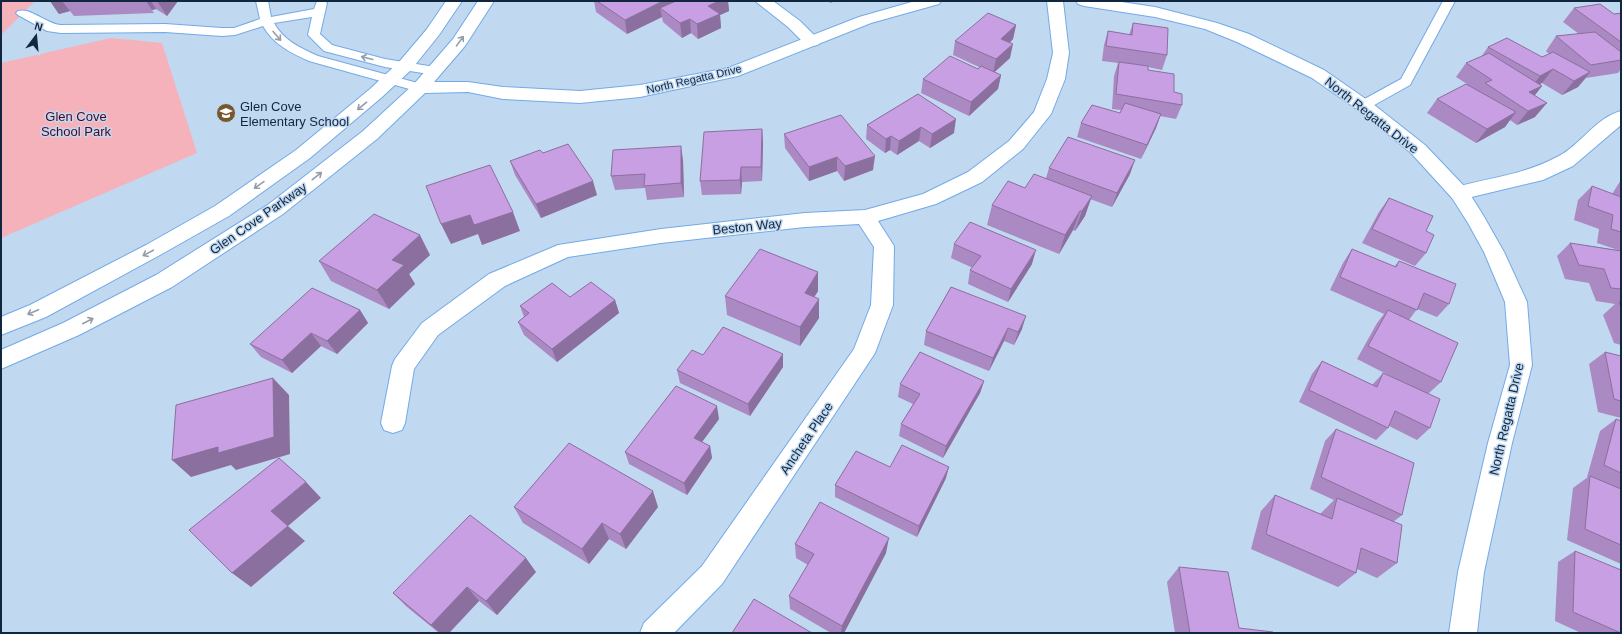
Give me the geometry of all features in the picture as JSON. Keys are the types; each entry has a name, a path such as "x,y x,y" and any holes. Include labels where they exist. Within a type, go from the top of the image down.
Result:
{"street":[{"name":"Glen Cove Parkway","path":"1,326 45,307 153,250 222,211 303,154 391,80 405,66 433,32 454,1"},
{"name":"Glen Cove Parkway","path":"1,360 71,329 164,281 276,209 370,135 420,88 436,71 459,42 486,1"},
{"path":"763,1 794,24 812,42"},
{"name":"North Regatta Drive","path":"420,88 468,87 503,93 580,97 640,91 732,72 865,20 933,1"},
{"name":"Beston Way","path":"393,423 403,366 430,329 497,280 565,250 661,236 798,220 865,217 929,200 975,177 1016,146 1042,114 1056,79 1061,53 1056,1"},
{"name":"North Regatta Drive","path":"1084,1 1155,12 1210,26 1243,38 1318,74 1364,106 1418,149 1459,193 1494,252 1516,302 1521,365 1500,443 1471,572 1463,633"},
{"name":"North Regatta Drive","path":"436,71 468,87"},
{"path":"1459,193 1536,175 1554,167 1566,161 1609,125 1621,117"},
{"name":"Ancheta Place","path":"654,633 712,575 864,353 882,304 884,246 865,217"}],"lane":[{"path":"262,1 264,17 277,37 288,46 308,56 420,88"},
{"path":"1364,106 1406,82 1448,1"},
{"path":"22,13 51,28 61,29 165,28 222,32 235,31 320,6 314,35 328,48 385,63 436,71"}],"green space":[{"path":"1,1 35,1 1,35"},
{"name":"Glen Cove School Park","path":"111,38 162,43 197,153 1,238 1,63"}],"building":[{"path":"597,1 663,1 625,20"},
{"path":"676,1 719,1 708,6 720,14 697,24 690,19 680,23 660,8"},
{"path":"1600,4 1614,14 1621,13 1621,42 1574,8"},
{"path":"988,13 1016,25 1001,39 1013,44 996,59 955,41"},
{"path":"1133,23 1168,28 1167,55 1106,46 1108,31 1132,35"},
{"path":"1595,32 1621,52 1621,60 1591,65 1556,36"},
{"path":"1507,38 1542,57 1553,52 1590,72 1574,81 1553,69 1540,76 1488,47"},
{"path":"1489,53 1542,86 1529,92 1547,103 1528,111 1485,83 1492,80 1466,63"},
{"path":"950,56 978,69 981,66 1001,75 971,102 923,79"},
{"path":"1119,62 1148,66 1148,70 1174,74 1174,92 1182,94 1182,105 1116,94"},
{"path":"1466,84 1516,112 1487,129 1437,99"},
{"path":"918,94 956,119 932,134 921,127 899,141 891,136 886,139 867,125"},
{"path":"1125,103 1161,114 1147,145 1081,123 1092,105 1120,113"},
{"path":"841,115 875,156 845,166 837,157 809,167 784,134"},
{"path":"762,129 761,167 741,167 740,180 700,181 704,132"},
{"path":"1068,137 1135,160 1117,193 1049,168"},
{"path":"568,144 593,181 536,204 510,161 540,150 543,153"},
{"path":"681,146 681,183 644,186 645,174 611,176 613,150"},
{"path":"490,165 513,212 474,225 470,215 441,224 426,186"},
{"path":"1034,174 1092,196 1082,211 1080,211 1065,235 992,205 1008,181 1025,188"},
{"path":"1592,186 1621,197 1621,232 1611,229 1613,215 1588,206"},
{"path":"1389,198 1433,216 1426,231 1434,235 1426,253 1372,229"},
{"path":"374,214 420,235 392,260 404,265 377,290 319,261"},
{"path":"970,222 1036,250 1011,289 970,270 981,256 954,244"},
{"path":"1570,243 1621,251 1621,289 1611,288 1604,269 1579,265"},
{"path":"760,249 818,272 805,293 819,299 800,327 725,296"},
{"path":"1352,249 1396,267 1399,261 1456,284 1449,304 1424,293 1417,310 1340,277"},
{"path":"591,282 615,300 552,349 518,322 529,313 520,306 552,283 570,297"},
{"path":"951,287 1026,316 1018,332 1008,328 993,358 926,331"},
{"path":"312,288 360,310 327,341 311,333 282,360 250,344"},
{"path":"1388,310 1458,343 1441,382 1368,346"},
{"path":"723,327 783,354 748,404 677,370 692,350 703,355"},
{"path":"920,352 984,381 946,446 901,424 920,394 900,384"},
{"path":"1605,352 1621,356 1621,401 1614,399"},
{"path":"1322,361 1377,387 1383,373 1440,399 1430,428 1395,411 1388,428 1309,390"},
{"path":"273,378 274,437 218,453 218,447 172,460 176,405"},
{"path":"676,386 717,406 694,438 710,446 684,483 625,452"},
{"path":"1616,419 1621,421 1621,473 1604,465"},
{"path":"1336,429 1414,463 1402,515 1321,477"},
{"path":"569,443 653,491 620,534 602,523 582,549 514,507"},
{"path":"902,445 949,467 919,526 835,485 856,451 890,467"},
{"path":"279,458 306,482 271,511 288,526 232,573 189,530"},
{"path":"1590,476 1621,489 1621,545 1585,529"},
{"path":"1275,495 1332,519 1337,498 1402,525 1397,563 1361,548 1356,573 1266,534"},
{"path":"820,502 889,538 842,626 789,596 814,554 795,544"},
{"path":"470,515 526,558 486,601 467,587 431,625 393,593"},
{"path":"1575,551 1621,570 1621,633 1573,612"},
{"path":"1179,567 1228,572 1239,628 1273,633 1190,633"},
{"path":"754,599 812,633 732,633"}],"place":[{"name":"Glen Cove Elementary School","path":"226,113"}]}
